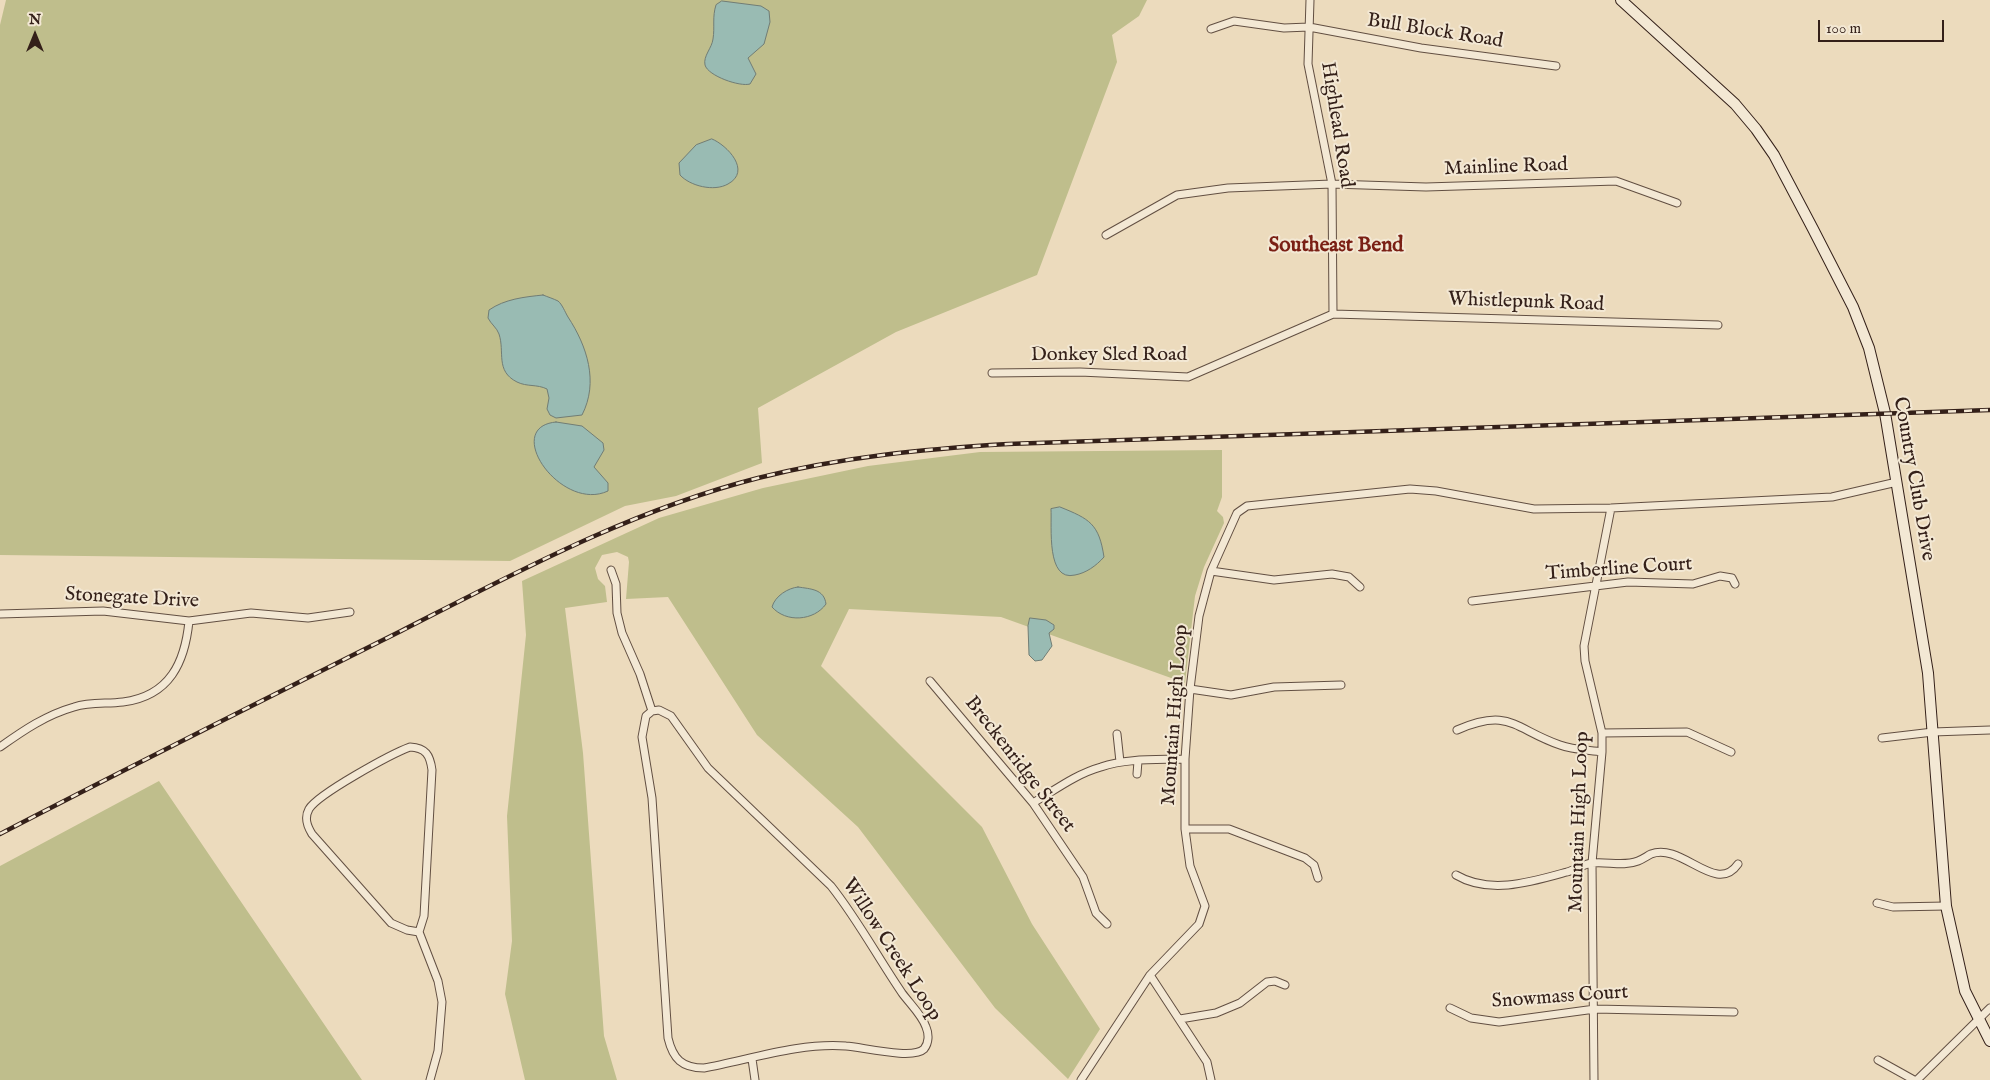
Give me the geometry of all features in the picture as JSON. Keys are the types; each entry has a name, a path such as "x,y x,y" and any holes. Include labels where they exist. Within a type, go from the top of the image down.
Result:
{"street":[{"name":"Highlead Road","path":"1310,0 1310,73 1332,184 1333,314"},
{"name":"Country Club Drive","path":"1621,0 1735,104 1756,129 1774,155 1853,307 1869,348 1880,387 1928,673 1946,906 1965,991 1990,1041"},
{"name":"Bull Block Road","path":"1211,29 1234,22 1284,28 1309,28 1420,48 1556,66"},
{"name":"Mainline Road","path":"1106,235 1177,195 1228,188 1332,184 1426,187 1616,181 1677,203"},
{"name":"Whistlepunk Road","path":"1333,314 1718,325"},
{"name":"Donkey Sled Road","path":"992,372 1080,372 1188,377 1333,314"},
{"name":"Mountain High Loop","path":"1081,1080 1150,975 1199,924 1205,906 1190,866 1185,829 1185,759 1190,690 1199,616 1211,571 1237,513 1247,506 1410,489 1436,491 1534,509 1611,508 1832,498 1897,482"},
{"name":"Mountain High Loop","path":"1594,1080 1595,1009 1592,863 1602,733 1585,661 1584,646 1594,586 1611,508"},
{"path":"611,570 616,584 617,613 622,634 640,674 652,711"},
{"path":"1211,571 1274,580 1332,574 1349,577 1360,587"},
{"name":"Timberline Court","path":"1472,601 1628,582 1693,584 1720,576 1732,578 1735,584"},
{"name":"Stonegate Drive","path":"0,614 103,611 189,621 250,613 308,618 350,612"},
{"path":"0,747 32,724 51,714 75,706 100,702 123,702 142,698 157,689 172,676 181,662 186,646 189,621"},
{"name":"Breckenridge Street","path":"930,681 1033,803 1083,877 1096,913 1106,924"},
{"path":"1190,690 1231,695 1274,687 1342,685"},
{"name":"Willow Creek Loop","path":"659,710 671,716 708,768 831,886 848,908 902,993 926,1026 928,1035 927,1044 924,1049 912,1054 821,1045 704,1068 689,1068 681,1064 670,1046 652,798 642,737 646,716 652,711 659,710"},
{"path":"1457,730 1476,722 1500,720 1520,725 1560,746 1602,752"},
{"path":"1882,738 1933,732 1990,730"},
{"path":"1602,733 1686,732 1730,752"},
{"path":"1117,734 1120,762"},
{"path":"420,932 407,930 391,922 312,834 306,822 306,814 314,802 351,778 410,747 420,748 426,752 432,770 424,916 420,932 438,981 442,1002 438,1051 430,1080"},
{"path":"1033,803 1074,777 1100,766 1120,762 1185,759"},
{"path":"1138,761 1138,774"},
{"path":"1185,829 1229,829 1305,858 1314,865 1318,878"},
{"path":"1456,875 1482,886 1500,887 1567,872 1592,863 1637,862 1652,853 1670,852 1710,873 1722,874 1733,870 1738,864"},
{"path":"1877,903 1893,906 1946,906"},
{"path":"1150,975 1206,1062 1211,1080"},
{"path":"1180,1019 1216,1013 1240,1004 1267,982 1275,981 1285,985"},
{"name":"Snowmass Court","path":"1450,1008 1471,1018 1499,1022 1595,1009 1734,1012"},
{"path":"1878,1060 1915,1080 1990,1008"},
{"path":"752,1059 755,1080"}],"shaded area":[{"path":"6,0 1147,0 1139,16 1112,35 1117,62 1037,275 896,332 758,408 762,463 676,496 625,506 510,561 0,555 0,25"},
{"path":"1222,450 1222,497 1217,511 1223,517 1224,523 1204,567 1195,596 1185,683 1001,617 849,609 821,666 982,827 1032,924 1100,1029 1068,1079 995,1008 858,827 757,735 668,597 626,599 629,562 628,557 617,552 602,555 595,568 598,579 605,586 607,602 565,608 583,753 604,1036 617,1080 525,1080 505,994 512,941 507,816 526,635 522,581 659,518 763,488 868,466 980,452"},
{"path":"159,781 362,1080 0,1080 0,866"}],"water":[{"path":"722,1 761,6 769,11 770,22 764,44 748,58 756,74 750,84 739,84 725,80 712,73 705,65 705,58 713,39 716,5"},
{"path":"712,139 730,152 735,159 738,172 735,179 728,184 716,188 702,187 684,179 680,175 679,163 696,145"},
{"path":"543,295 561,304 581,340 585,352 590,377 590,390 582,415 556,418 550,415 547,409 549,398 547,389 517,382 510,378 503,367 501,341 497,330 488,318 489,310 508,301"},
{"path":"556,422 582,426 603,443 604,450 594,467 608,483 608,491 590,495 572,490 556,480 544,467 536,452 534,438 541,427"},
{"path":"1060,507 1086,519 1096,530 1099,537 1104,557 1091,569 1083,573 1066,575 1059,570 1055,562 1051,540 1051,509"},
{"path":"798,587 812,589 820,593 823,595 826,604 814,614 800,618 785,616 772,607 782,593"},
{"path":"1030,618 1046,620 1054,625 1054,629 1049,633 1052,646 1042,660 1035,661 1029,655 1028,626"}],"railway":[{"path":"0,834 576,544 665,507 711,491 789,471 883,455 945,448 1008,444 1990,410"}],"district":[{"name":"Southeast Bend","path":"1336,247"}]}
